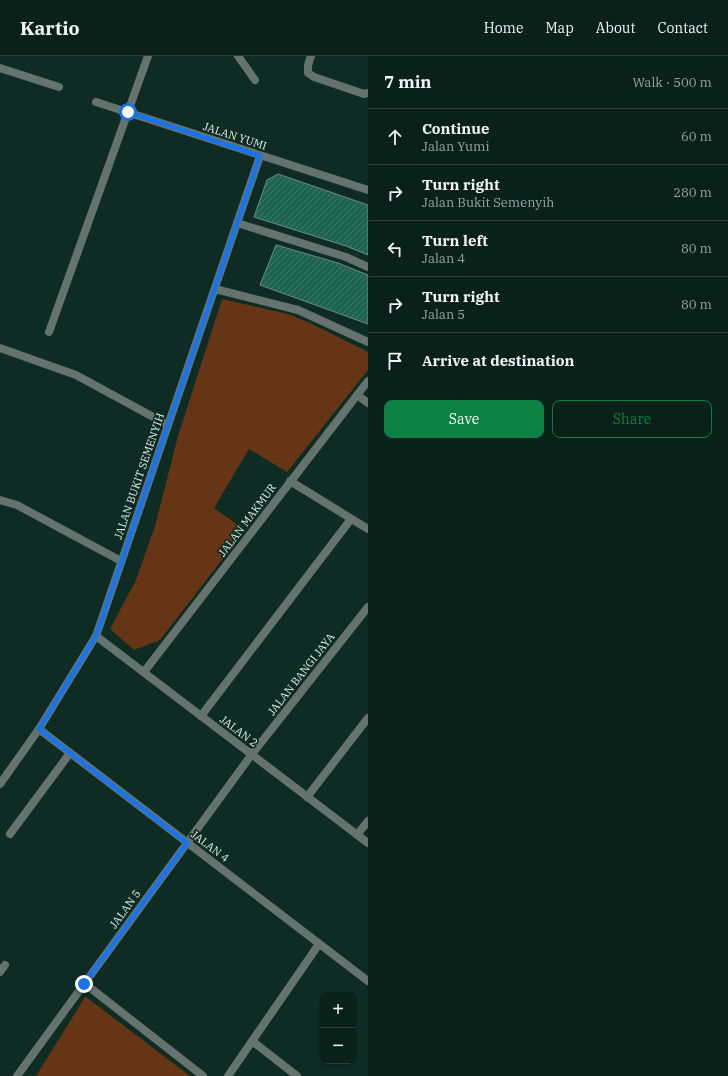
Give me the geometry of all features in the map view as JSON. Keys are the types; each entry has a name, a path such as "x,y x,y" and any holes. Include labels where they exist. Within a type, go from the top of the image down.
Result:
{"street":[{"path":"49,332 148,56"},
{"path":"238,56 255,80"},
{"path":"311,56 308,65 308,73 314,77 366,94"},
{"path":"0,68 59,87"},
{"name":"JALAN YUMI","path":"96,102 368,190"},
{"name":"JALAN BUKIT SEMENYIH","path":"0,784 39,729 96,636 260,156"},
{"path":"237,223 346,258 368,267"},
{"path":"215,288 298,310 368,342"},
{"path":"0,348 76,376 168,425"},
{"name":"JALAN MAKMUR","path":"144,672 368,381"},
{"path":"357,395 368,403"},
{"path":"290,481 368,529"},
{"path":"0,500 17,505 121,561"},
{"path":"201,716 351,519"},
{"name":"JALAN BANGI JAYA","path":"252,754 368,607"},
{"name":"JALAN 2","path":"96,636 368,843"},
{"path":"307,797 368,718"},
{"name":"JALAN 4","path":"39,729 368,981"},
{"path":"10,834 70,753"},
{"name":"JALAN 5","path":"16,1076 252,754"},
{"path":"357,835 368,821"},
{"path":"228,1076 319,944"},
{"path":"0,972 5,965"},
{"path":"84,984 203,1076"},
{"path":"252,1041 297,1076"}],"shaded area":[{"path":"222,299 288,314 310,323 368,352 368,370 287,472 249,449 214,508 245,530 160,640 134,650 110,629 136,580 155,526 178,436"},
{"path":"86,997 190,1076 36,1076"}],"building":[{"path":"278,174 368,205 368,255 346,246 254,217 267,180"},
{"path":"276,245 338,263 368,275 368,324 260,285"}],"route":[{"path":"84,984 187,843 39,729 96,636 260,156 128,112"}]}
